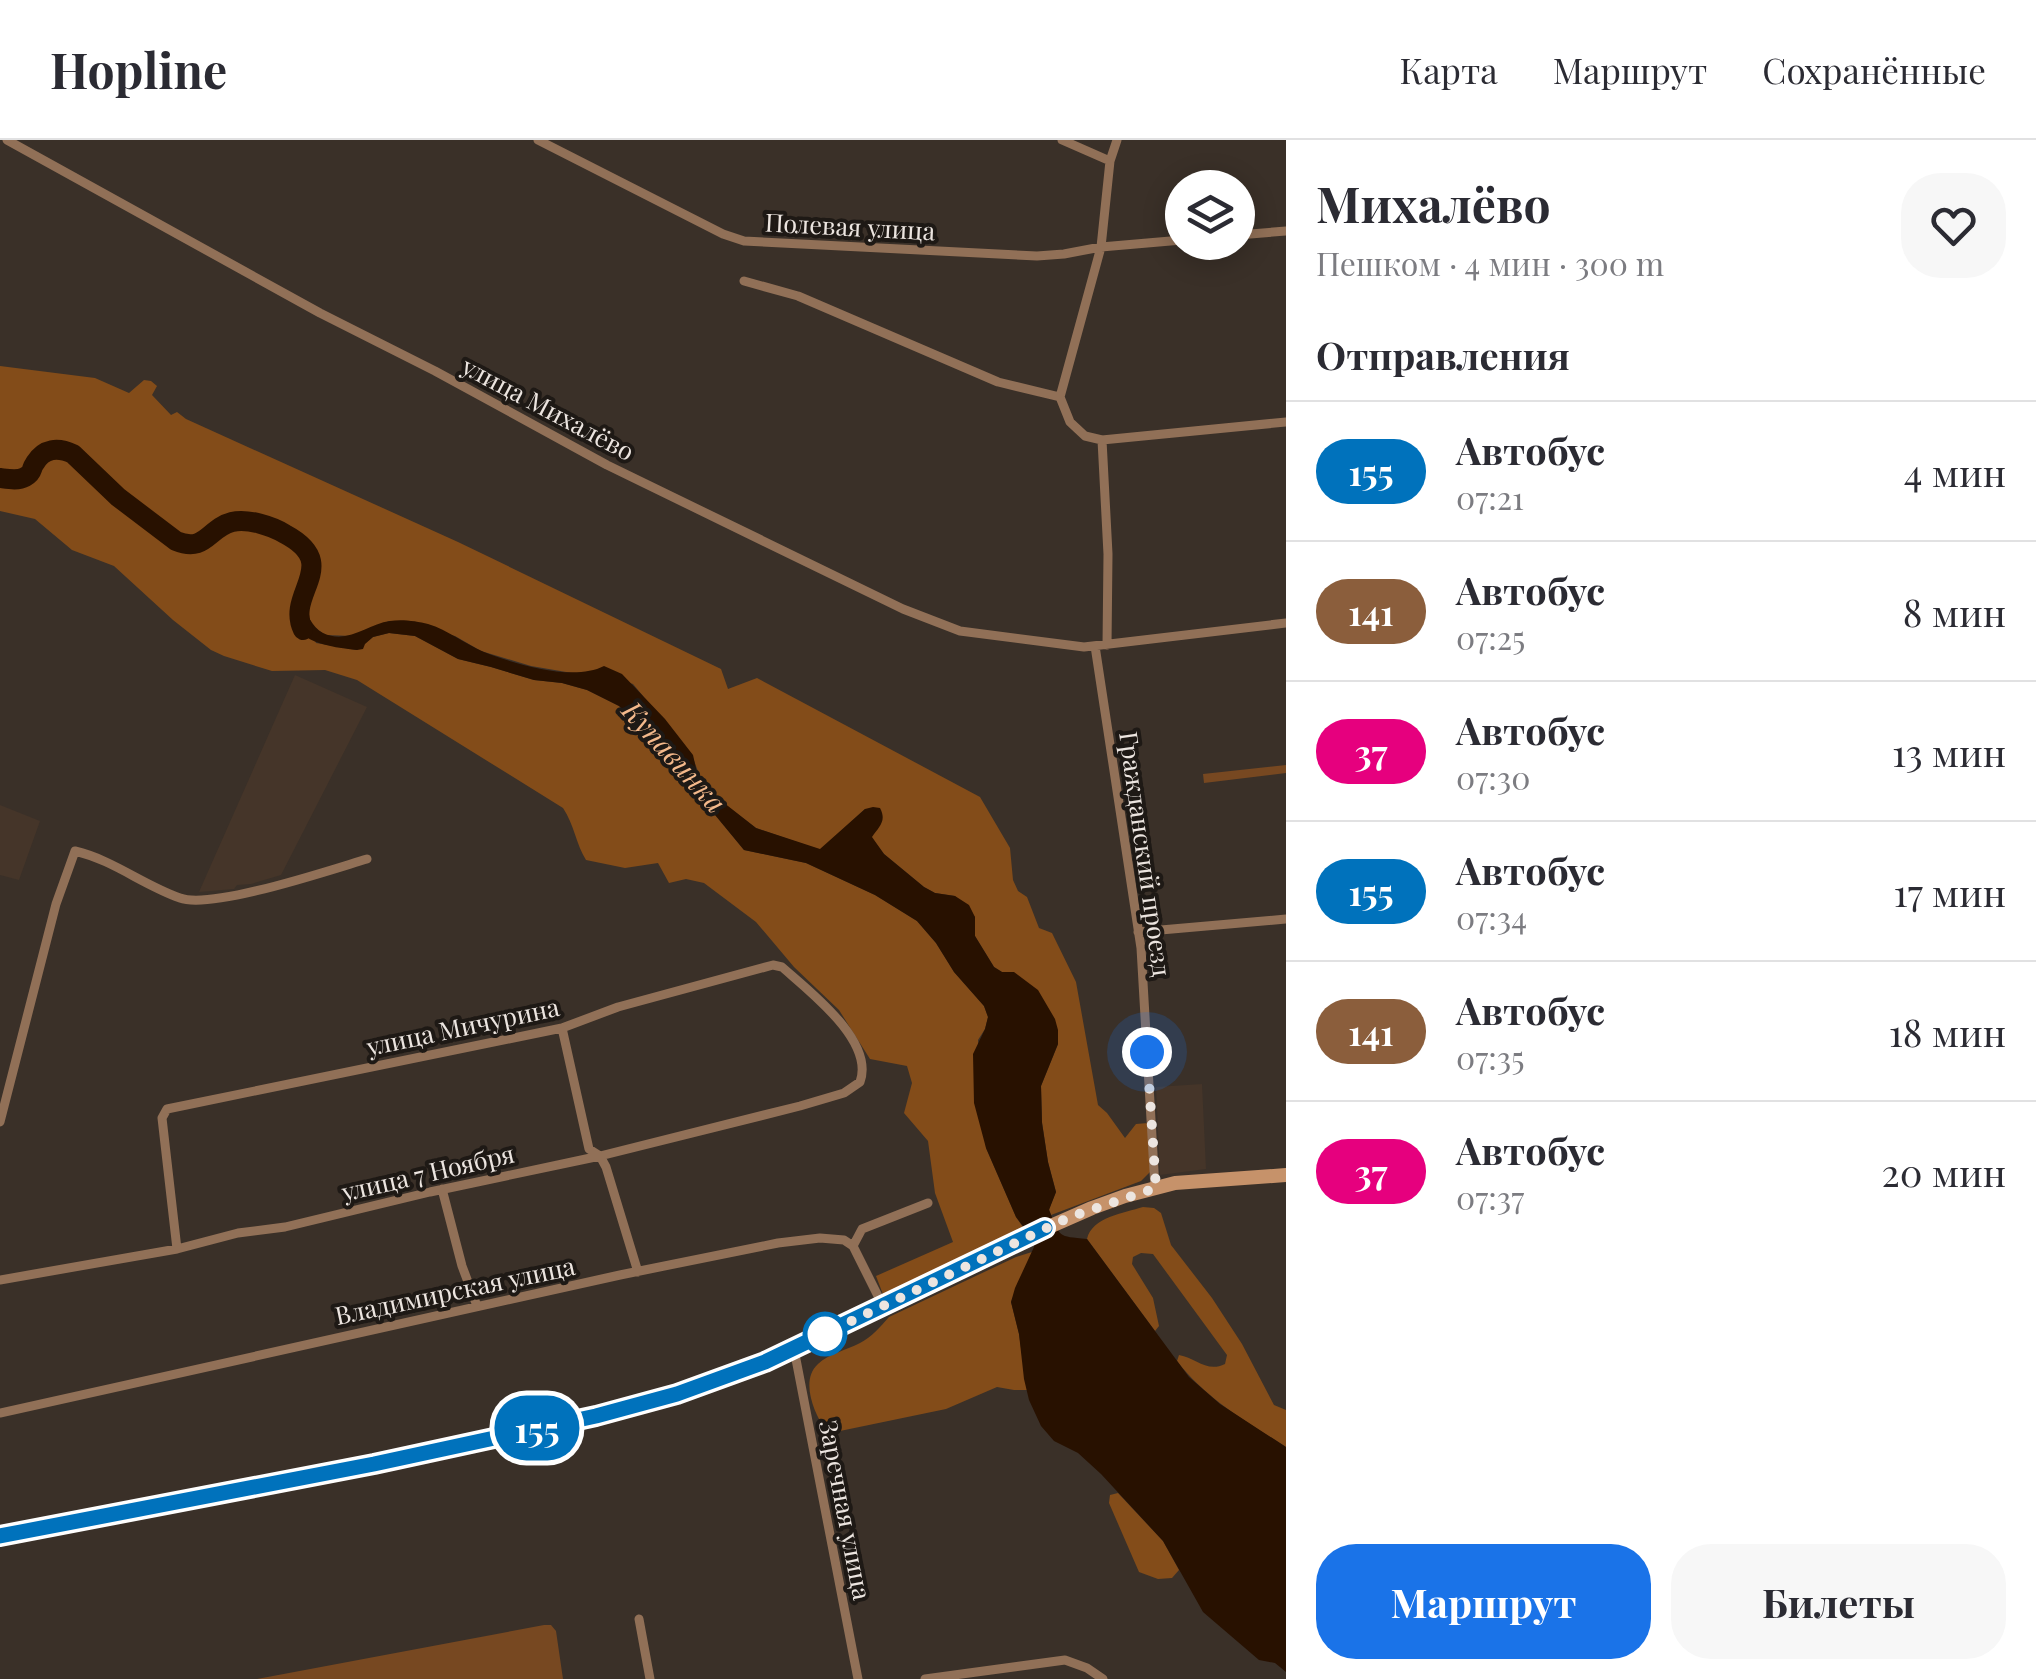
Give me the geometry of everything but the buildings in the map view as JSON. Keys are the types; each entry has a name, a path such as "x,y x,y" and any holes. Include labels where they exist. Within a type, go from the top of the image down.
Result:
{"main road":[{"path":"0,1536 374,1464 596,1416 706,1384 794,1349 1070,1217 1156,1188 1199,1180 1286,1175"}],"street":[{"name":"улица Михалёво","path":"7,140 320,313 607,465 904,609 960,632 1095,646 1286,623"},
{"name":"Полевая улица","path":"538,140 744,241 1037,256 1165,241"},
{"path":"1062,140 1110,162"},
{"path":"1116,140 1101,247 1060,397 1070,422 1084,436 1102,440 1286,422"},
{"path":"1255,234 1286,231"},
{"path":"744,281 798,296 998,382 1060,397"},
{"path":"1102,440 1108,554 1107,645"},
{"name":"Гражданский проезд","path":"1095,646 1138,932 1156,1188"},
{"path":"0,1122 56,904 75,851 99,857 190,901 214,900 367,860"},
{"path":"1138,932 1286,919"},
{"name":"улица Мичурина","path":"177,1249 162,1118 166,1109 562,1028 618,1008 773,966 782,967 840,1022 855,1044 862,1064 860,1082"},
{"path":"562,1028 590,1149 606,1166 638,1272"},
{"name":"улица 7 Ноября","path":"0,1280 285,1227 600,1156 800,1106 844,1093 860,1082"},
{"path":"442,1189 477,1306"},
{"path":"883,1306 853,1246 862,1229 928,1202"},
{"name":"Владимирская улица","path":"0,1413 778,1243 844,1240 853,1246"},
{"name":"Заречная улица","path":"794,1349 858,1679"},
{"path":"638,1619 650,1679"},
{"path":"925,1679 1065,1660 1103,1679"}],"shaded area":[{"path":"0,366 95,378 129,393 144,380 151,381 157,386 152,395 171,415 177,412 721,669 728,689 757,678 980,797 1010,848 1018,891 1027,897 1039,928 1052,933 1076,982 1098,1105 1125,1138 1136,1124 1148,1123 1151,1171 1141,1181 1051,1215 1049,1209 1056,1192 1042,1122 1041,1086 1058,1044 994,967 975,936 975,917 955,896 924,887 884,854 871,837 865,809 820,850 756,828 704,788 692,755 633,684 594,671 578,674 531,666 481,651 455,636 389,621 354,636 325,635 312,625 300,604 316,643 357,650 373,637 389,633 415,636 458,659 587,690 619,706 645,730 744,850 806,863 875,895 917,921 936,943 954,972 984,1006 988,1017 978,1040 986,1148 1023,1227 884,1297 876,1276 953,1242 935,1193 928,1141 904,1113 912,1083 907,1066 870,1059 839,1010 794,967 756,922 704,883 686,879 669,883 658,863 625,868 586,860 563,808 357,680 325,670 272,671 211,650 114,566 72,550 35,519 0,511"},
{"path":"295,675 367,707 281,875 234,889 199,892"},
{"path":"1286,765 1286,773 1204,783 1203,774"},
{"path":"0,805 40,821 19,880 0,875"},
{"path":"1202,1084 1206,1169 1160,1175 1156,1087"},
{"path":"1143,1207 1161,1213 1171,1245 1242,1344 1274,1405 1286,1410 1286,1447 1214,1398 1177,1361 1179,1355 1207,1366 1219,1366 1225,1364 1227,1355 1153,1254 1141,1253 1133,1257 1132,1264 1153,1298 1159,1326 1155,1331 1087,1239 1102,1221"},
{"path":"1032,1252 1011,1302 1027,1390 997,1387 946,1409 840,1431 825,1429 813,1406 809,1387 818,1364 864,1341 889,1317"},
{"path":"1118,1493 1163,1541 1179,1570 1172,1578 1158,1579 1139,1572 1109,1503 1110,1495"},
{"path":"551,1625 556,1631 563,1679 257,1679"}],"water":[{"path":"300,604 316,627 332,636 349,635 390,621 414,621 527,666 577,672 604,666 622,674 693,755 705,788 756,828 820,849 865,809 880,808 882,820 872,837 884,854 924,887 955,896 969,905 975,917 975,936 994,967 1014,972 1038,990 1055,1019 1058,1044 1041,1086 1042,1123 1056,1192 1049,1210 1058,1231 1087,1239 1189,1377 1220,1404 1286,1447 1286,1672 1275,1663 1259,1660 1203,1612 1163,1541 1101,1474 1078,1453 1054,1441 1041,1426 1029,1400 1011,1302 1034,1241 1016,1217 986,1148 974,1103 973,1054 988,1017 984,1006 917,921 875,895 806,863 744,850 645,730 619,706 587,690 458,659 415,636 389,633 373,637 363,649 357,650 325,645 306,637 293,622 290,611"}],"waterway":[{"name":"Купавинка","path":"0,478 22,478 30,474 43,454 62,450 73,454 118,497 176,541 201,542 224,525 238,521 280,531 302,546 310,557 309,580 299,617 303,630"}],"bus line":[{"name":"155","path":"0,1536 374,1464 596,1416 677,1394 765,1362 1045,1228"}],"route":[{"path":"825,1334 822,1335 1070,1217 1156,1188 1147,1052"}]}
